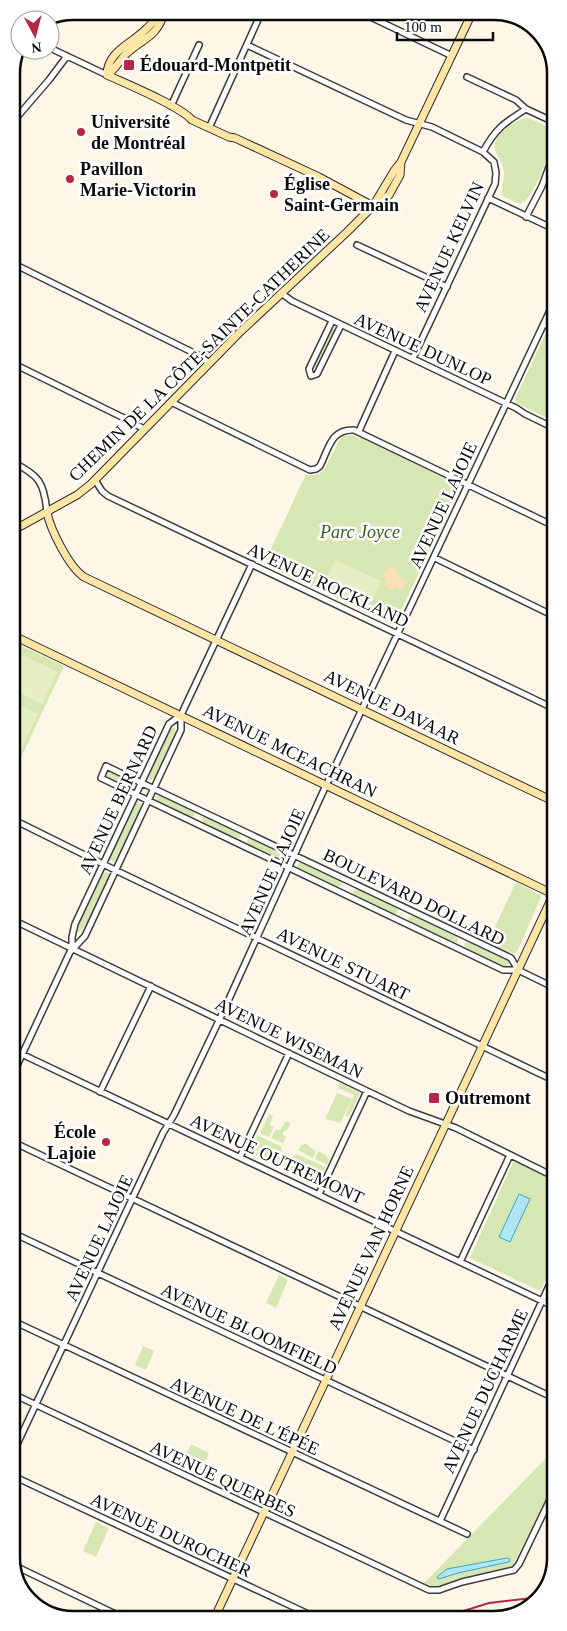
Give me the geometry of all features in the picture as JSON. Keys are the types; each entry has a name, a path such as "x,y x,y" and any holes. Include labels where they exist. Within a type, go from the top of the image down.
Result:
{"street":[{"path":"108,75 108,64 117,53 144,32 155,20"},
{"path":"210,125 258,20"},
{"path":"377,20 452,56"},
{"name":"CHEMIN DE LA CÔTE-SAINTE-CATHERINE","path":"20,527 78,495 95,480 209,363 281,293 348,232 373,206 389,195 400,175 401,162 469,20"},
{"path":"171,106 199,45"},
{"path":"247,45 406,120 420,123 483,152 490,138 502,124 526,109"},
{"path":"60,53 171,106 189,116 192,120 210,125 229,137 235,138 319,177 373,206"},
{"path":"20,114 67,56"},
{"path":"467,77 516,100 526,109 547,119"},
{"name":"AVENUE KELVIN","path":"413,358 494,184 496,167 494,162 483,152"},
{"path":"526,217 547,172"},
{"path":"488,198 547,226"},
{"path":"357,245 447,287"},
{"path":"20,267 200,356 209,363"},
{"name":"AVENUE DUNLOP","path":"281,293 292,301 547,424"},
{"name":"AVENUE LAJOIE","path":"20,1438 219,1019 326,785 547,317"},
{"path":"332,320 309,369 311,376 317,374 341,325"},
{"path":"358,431 395,351"},
{"path":"20,367 128,420 144,430"},
{"path":"171,402 310,470 320,466 338,432 358,431 547,523"},
{"path":"20,467 38,478 45,496 47,512"},
{"name":"AVENUE ROCKLAND","path":"95,480 106,495 547,706"},
{"name":"AVENUE DAVAAR","path":"47,512 48,520 69,559 74,568 82,575 547,798"},
{"path":"434,558 547,613"},
{"path":"181,715 252,564"},
{"name":"AVENUE MCEACHRAN","path":"20,639 547,890"},
{"name":"AVENUE BERNARD","path":"72,948 75,924 169,724 181,715"},
{"name":"AVENUE BERNARD","path":"20,1058 72,948 85,936 116,870 181,730 181,715"},
{"name":"BOULEVARD DOLLARD","path":"106,766 510,958 518,970 503,970 101,778 106,766"},
{"name":"AVENUE STUART","path":"20,823 547,1077"},
{"name":"AVENUE VAN HORNE","path":"218,1611 547,908"},
{"name":"AVENUE WISEMAN","path":"20,924 409,1111 445,1124 547,1173"},
{"path":"518,970 547,984"},
{"path":"100,1092 151,986"},
{"path":"240,1157 289,1053"},
{"name":"AVENUE OUTREMONT","path":"22,1054 547,1303"},
{"path":"319,1194 367,1091"},
{"path":"20,1145 547,1395"},
{"path":"460,1262 510,1155"},
{"name":"AVENUE BLOOMFIELD","path":"20,1236 474,1450"},
{"name":"AVENUE DUCHARME","path":"440,1521 547,1292"},
{"name":"AVENUE DE L'ÉPÉE","path":"20,1324 467,1534"},
{"name":"AVENUE QUERBES","path":"20,1397 422,1588 434,1591 462,1582 514,1570 519,1564 547,1506"},
{"name":"AVENUE DUROCHER","path":"20,1479 302,1611"},
{"path":"21,1569 109,1611"}],"green space":[{"path":"525,118 547,128 547,158 531,193 520,204 504,197 502,194 504,171 495,149 496,139 515,122"},
{"path":"331,329 335,329 335,332 318,367 314,367 314,365"},
{"path":"547,334 547,418 516,403 515,399 545,335"},
{"name":"Parc Joyce","path":"351,435 361,437 450,481 459,489 394,625 264,564 306,474 316,475 322,472 340,439"},
{"path":"335,560 381,581 368,609 322,588"},
{"path":"20,645 64,666 20,760"},
{"path":"20,654 58,672 42,704 20,693"},
{"path":"20,705 38,714 20,752"},
{"path":"175,727 176,732 169,752 156,778 150,780 148,774 159,748 167,735"},
{"path":"110,770 134,782 131,788 107,777 106,772"},
{"path":"160,794 194,810 195,815 191,817 158,802 156,797"},
{"path":"137,802 142,805 142,808 118,860 113,862 110,860 110,857 134,804"},
{"path":"207,816 240,832 241,837 236,839 203,823 202,818"},
{"path":"249,838 285,854 286,859 282,861 249,846 247,842"},
{"path":"300,862 341,880 342,885 337,888 299,870 297,866"},
{"path":"108,873 109,878 89,921 79,933 78,928 82,913 101,874"},
{"path":"516,882 536,894 540,894 541,897 517,952 514,954 488,942"},
{"path":"358,888 397,907 398,912 393,915 354,896 353,891"},
{"path":"413,915 457,937 458,942 454,944 410,923 408,918"},
{"path":"469,941 508,960 509,965 504,967 466,949 464,944"},
{"path":"340,1083 360,1093 349,1117 345,1116 354,1095 338,1088"},
{"path":"337,1093 352,1099 340,1123 325,1119"},
{"path":"269,1114 273,1116 270,1125 274,1127 269,1137 260,1133"},
{"path":"286,1121 291,1123 287,1130 283,1132 283,1135 286,1137 283,1143 271,1138 276,1129 280,1130"},
{"path":"257,1135 282,1147 281,1149 284,1154 278,1166 250,1153"},
{"path":"306,1144 316,1151 313,1158 298,1150 301,1145"},
{"path":"318,1151 326,1155 329,1160 327,1165 315,1159"},
{"path":"296,1154 326,1167 317,1184 282,1168 290,1156 292,1157"},
{"path":"513,1162 517,1162 547,1176 547,1277 540,1291 470,1258"},
{"path":"279,1275 288,1280 276,1308 266,1303"},
{"path":"143,1346 154,1351 146,1370 135,1365"},
{"path":"191,1444 209,1453 198,1474 181,1466"},
{"path":"547,1457 547,1497 512,1567 475,1575 436,1588 423,1584"},
{"path":"96,1522 109,1528 96,1557 83,1551"}],"sand":[{"path":"393,567 399,576 406,581 403,591 395,587 393,590 384,586 387,580 382,577 386,569"}],"water":[{"path":"519,1194 530,1199 510,1242 499,1237"},
{"path":"510,1559 509,1562 437,1578 447,1569"}],"railway":[{"path":"463,1611 489,1603 528,1598"}],"place":[{"name":"Édouard-Montpetit","path":"129,65"},
{"name":"Université de Montréal","path":"81,132"},
{"name":"Pavillon Marie-Victorin","path":"70,179"},
{"name":"Église Saint-Germain","path":"274,194"},
{"name":"Outremont","path":"434,1098"},
{"name":"École Lajoie","path":"106,1142"}]}
